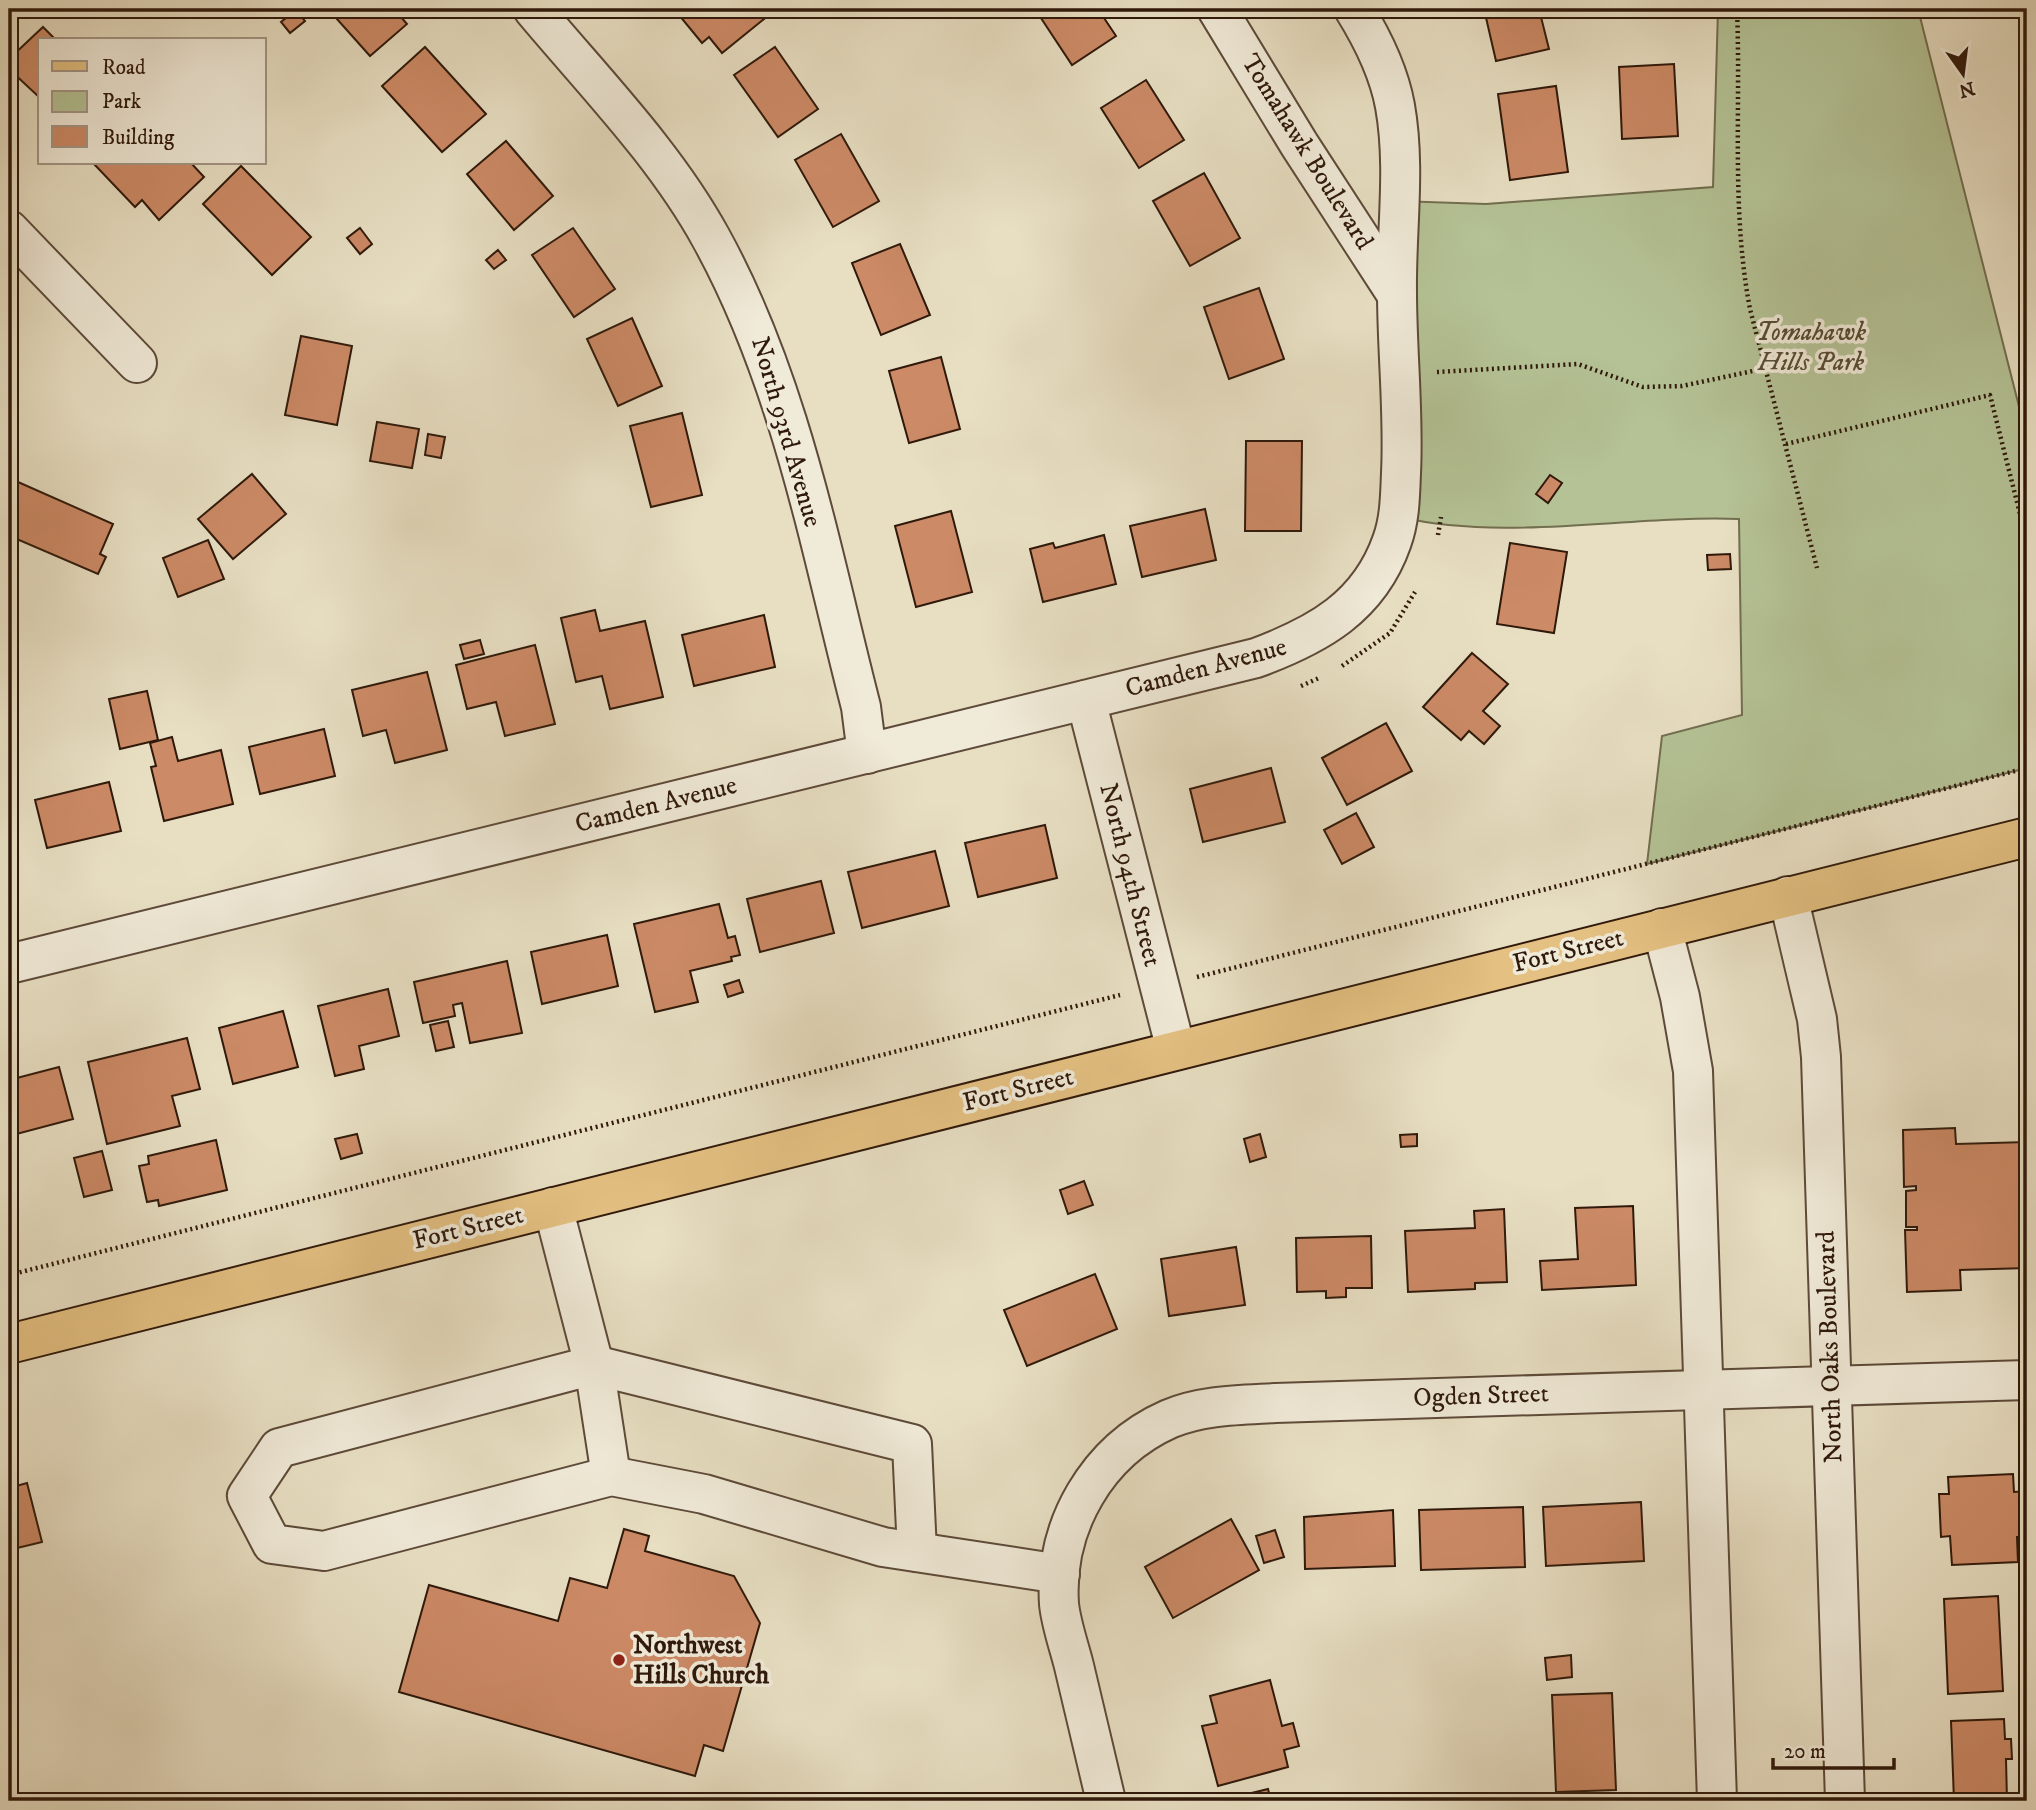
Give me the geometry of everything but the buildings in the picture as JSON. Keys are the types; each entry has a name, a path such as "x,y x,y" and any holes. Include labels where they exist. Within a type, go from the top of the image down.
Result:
{"main road":[{"name":"Fort Street","path":"9,1343 2027,836"}],"street":[{"name":"North 93rd Avenue","path":"533,9 650,149 710,236 752,318 781,397 861,706 867,754"},
{"name":"Tomahawk Boulevard","path":"1217,9 1299,144 1397,295"},
{"name":"Tomahawk Boulevard","path":"1302,641 1342,614 1374,579 1392,543 1399,517 1403,437 1397,295 1399,150 1395,105 1382,65 1354,9"},
{"path":"9,230 137,363"},
{"name":"Camden Avenue","path":"9,964 1256,658 1302,641"},
{"name":"North 94th Street","path":"1086,700 1176,1050"},
{"name":"North Oaks Boulevard","path":"1788,896 1817,1019 1821,1057 1844,1801"},
{"path":"1662,928 1680,997 1693,1071 1717,1801"},
{"path":"553,1207 594,1366 611,1476"},
{"path":"918,1552 912,1444 594,1366 279,1448 247,1496 272,1544 324,1551 611,1476 704,1494 883,1547 918,1552 1060,1591 1106,1801"},
{"name":"Ogden Street","path":"1060,1591 1064,1543 1076,1510 1100,1471 1139,1435 1191,1413 1275,1403 2027,1380"}],"path":[{"path":"1737,9 1738,231 1750,309 1817,568"},
{"path":"1437,372 1578,365 1643,387 1682,386 1767,368"},
{"path":"1786,444 1990,395 2020,514"},
{"path":"1199,976 2027,768"},
{"path":"9,1275 1124,994"}],"green space":[{"name":"Tomahawk Hills Park","path":"1718,9 1918,9 2027,438 2027,768 1647,864 1662,736 1742,715 1739,519 1526,528 1441,524 1399,517 1399,201 1486,204 1713,187"}],"place":[{"name":"Northwest Hills Church","path":"619,1660"}]}
